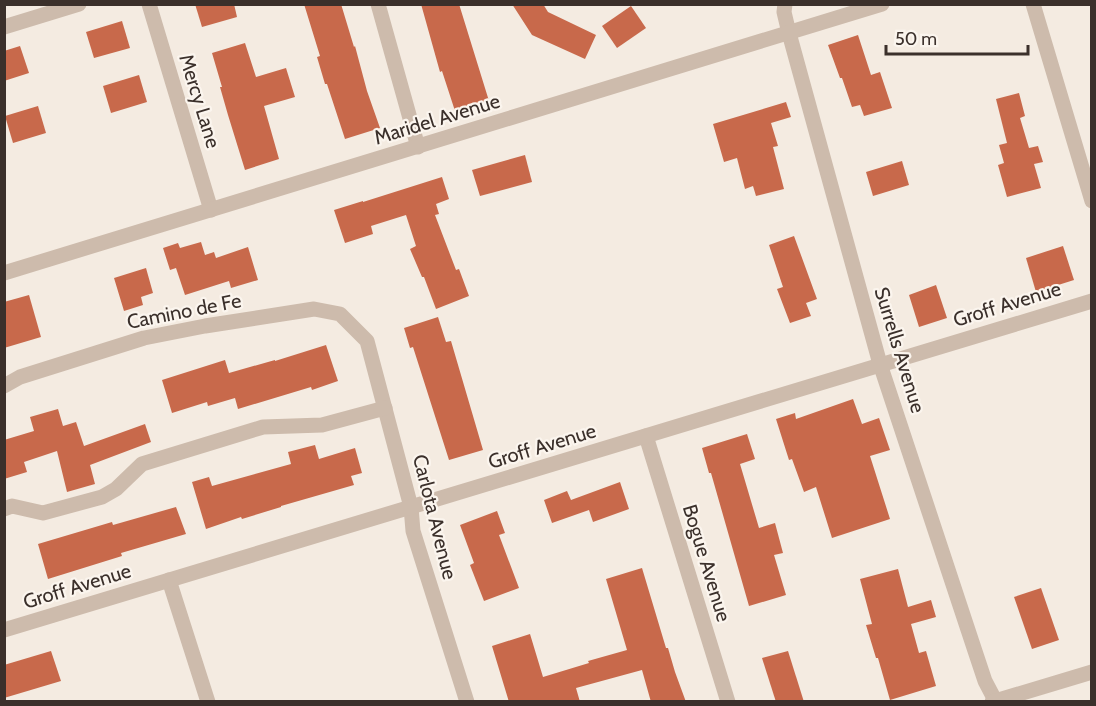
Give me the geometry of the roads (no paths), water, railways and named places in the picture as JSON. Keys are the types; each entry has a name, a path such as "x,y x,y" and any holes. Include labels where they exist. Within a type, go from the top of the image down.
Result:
{"street":[{"path":"4,27 79,4"},
{"name":"Mercy Lane","path":"149,4 211,210"},
{"path":"378,4 418,147"},
{"name":"Surrells Avenue","path":"784,4 789,33 880,364 985,681 994,701"},
{"name":"Maridel Avenue","path":"5,271 882,4"},
{"path":"1033,4 1092,201"},
{"name":"Groff Avenue","path":"4,630 1092,301"},
{"name":"Camino de Fe","path":"4,386 20,377 144,338 314,309 340,314 367,341"},
{"name":"Carlota Avenue","path":"367,341 411,507 413,531 467,702"},
{"path":"4,509 12,506 43,513 102,497 116,489 142,464 263,427 322,425 385,408"},
{"name":"Bogue Avenue","path":"646,436 728,702"},
{"path":"169,580 208,702"},
{"path":"994,701 1092,672"}]}
